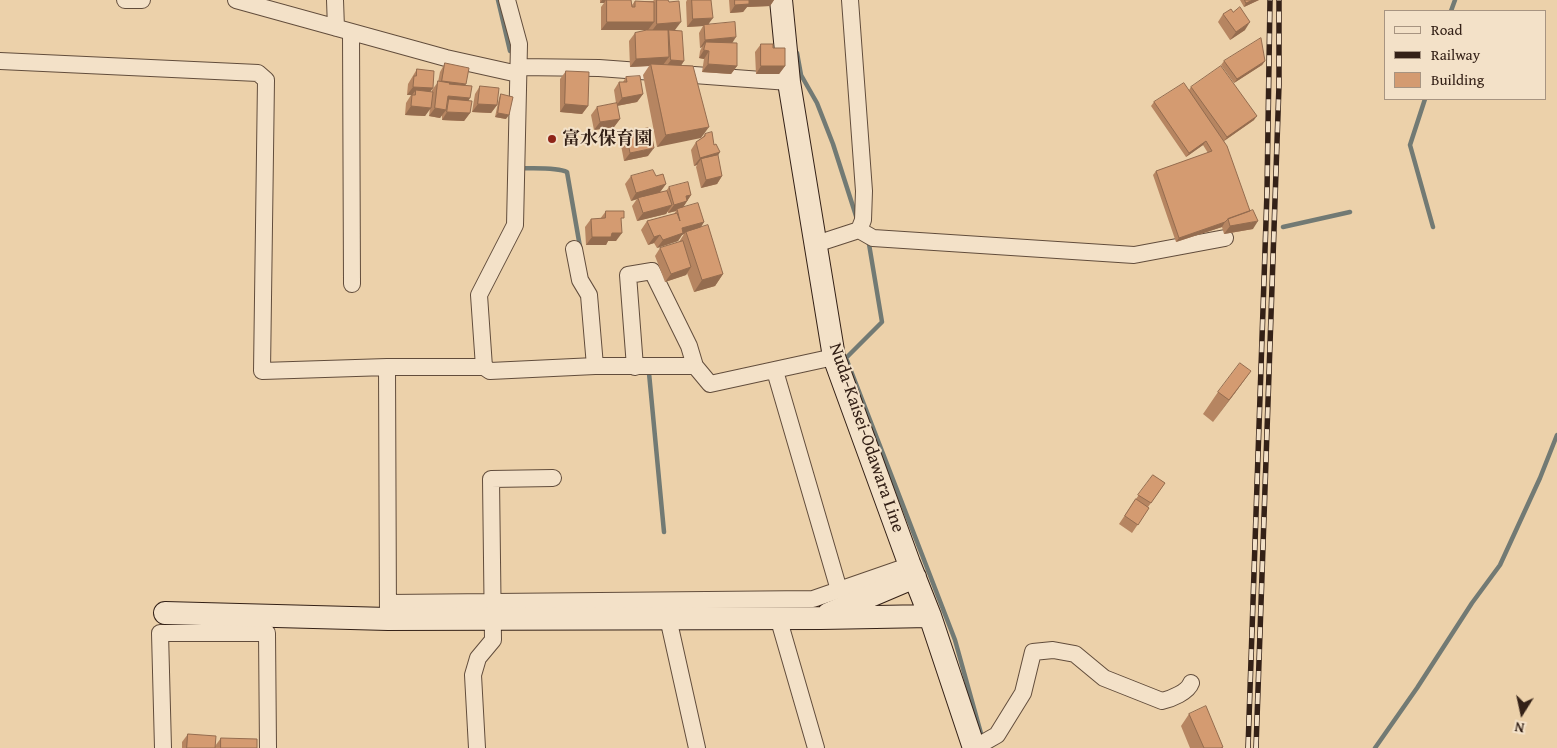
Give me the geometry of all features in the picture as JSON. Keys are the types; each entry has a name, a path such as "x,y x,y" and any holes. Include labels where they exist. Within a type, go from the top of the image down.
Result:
{"street":[{"path":"125,0 142,0"},
{"path":"236,0 446,58 518,71 599,68 789,82"},
{"path":"335,0 344,30 352,284"},
{"path":"484,367 479,295 515,225 519,44 508,0"},
{"name":"Nuda-Kaisei-Odawara Line","path":"780,0 789,82 834,357 930,616 974,748"},
{"path":"850,0 864,191 863,220 859,230"},
{"path":"0,60 258,73 266,80 262,371 388,367 484,367 490,370 595,366 695,366"},
{"path":"816,244 859,230 873,238 1134,255 1225,238"},
{"path":"574,249 580,280 590,295 595,366"},
{"path":"635,367 628,275 652,271 689,346 695,366 710,384 834,357"},
{"path":"388,367 388,611"},
{"path":"775,371 839,590"},
{"path":"477,748 473,675 478,658 493,640 491,479 553,478"},
{"path":"165,614 493,611 813,599 839,590 913,571"},
{"path":"821,618 913,571"},
{"path":"493,611 668,618 930,616"},
{"path":"778,617 816,748"},
{"path":"668,618 697,748"},
{"path":"163,748 160,633 267,633 268,748"},
{"path":"974,748 997,735 1023,693 1033,652 1053,650 1075,654 1104,678 1162,701 1189,687 1191,683"}],"building":[{"path":"607,0 631,0 632,7 635,7 635,1 654,2 654,22 607,22"},
{"path":"657,0 679,1 681,22 657,24"},
{"path":"692,0 711,0 713,18 693,19"},
{"path":"735,0 749,0 749,4 735,5"},
{"path":"1240,7 1250,22 1236,32 1223,14 1231,9 1233,12"},
{"path":"735,22 736,37 705,40 704,25"},
{"path":"647,30 668,30 669,57 636,59 635,33"},
{"path":"669,30 682,31 684,61 671,60"},
{"path":"1261,38 1265,61 1237,79 1224,61"},
{"path":"706,42 737,43 737,66 708,64 709,51 704,50"},
{"path":"761,44 773,44 773,48 785,48 785,66 761,66"},
{"path":"445,63 469,68 466,84 442,81"},
{"path":"651,64 693,66 709,127 666,135"},
{"path":"1221,66 1257,116 1227,137 1191,87"},
{"path":"417,69 434,71 433,88 413,87"},
{"path":"566,71 589,72 588,106 565,104"},
{"path":"640,76 643,94 622,98 619,82 627,82 626,77"},
{"path":"438,81 472,86 470,98 448,96 446,110 435,108"},
{"path":"1184,83 1227,146 1250,211 1179,238 1156,171 1212,151 1206,141 1189,153 1154,102"},
{"path":"480,86 499,88 497,105 478,104"},
{"path":"416,90 433,92 431,108 411,106 412,95 415,95"},
{"path":"501,94 513,97 509,115 498,113"},
{"path":"449,99 472,101 470,113 447,112"},
{"path":"617,103 620,119 600,122 597,107"},
{"path":"650,128 654,148 630,153 626,132"},
{"path":"712,132 714,145 716,144 720,152 700,158 696,142 705,134"},
{"path":"718,155 722,176 706,180 701,159"},
{"path":"653,170 656,176 663,174 666,184 636,193 631,176"},
{"path":"688,182 691,195 686,196 687,201 674,205 669,187"},
{"path":"667,191 672,205 643,213 638,198"},
{"path":"698,203 704,222 682,228 683,233 663,240 660,235 654,237 647,221 677,213 680,221 677,209"},
{"path":"1253,210 1258,221 1230,226 1228,219"},
{"path":"606,211 624,211 624,218 621,218 622,233 612,233 611,237 592,237 591,219 605,218"},
{"path":"708,225 723,274 702,280 686,232"},
{"path":"683,241 691,267 671,274 660,248"},
{"path":"1240,363 1251,371 1229,400 1218,392"},
{"path":"1153,475 1165,483 1151,503 1138,495"},
{"path":"1136,499 1149,508 1138,525 1125,516"},
{"path":"1206,706 1223,747 1221,748 1204,748 1189,714"},
{"path":"188,734 216,736 215,748 187,748"},
{"path":"221,738 257,739 257,748 221,748"}],"waterway":[{"path":"498,0 510,51"},
{"path":"1451,10 1455,0"},
{"path":"797,53 801,75 817,103 833,144 857,219"},
{"path":"1425,100 1410,145 1433,227"},
{"path":"519,168 551,169 567,172 580,247"},
{"path":"1283,227 1350,212"},
{"path":"867,240 882,322 846,358 955,640 982,737"},
{"path":"649,373 664,532"},
{"path":"1375,748 1417,688 1472,603 1500,565 1540,478 1557,435"}],"railway":[{"path":"1248,748 1267,192 1270,0"},
{"path":"1256,748 1279,85 1279,0"}],"place":[{"name":"富水保育園","path":"552,139"}]}
